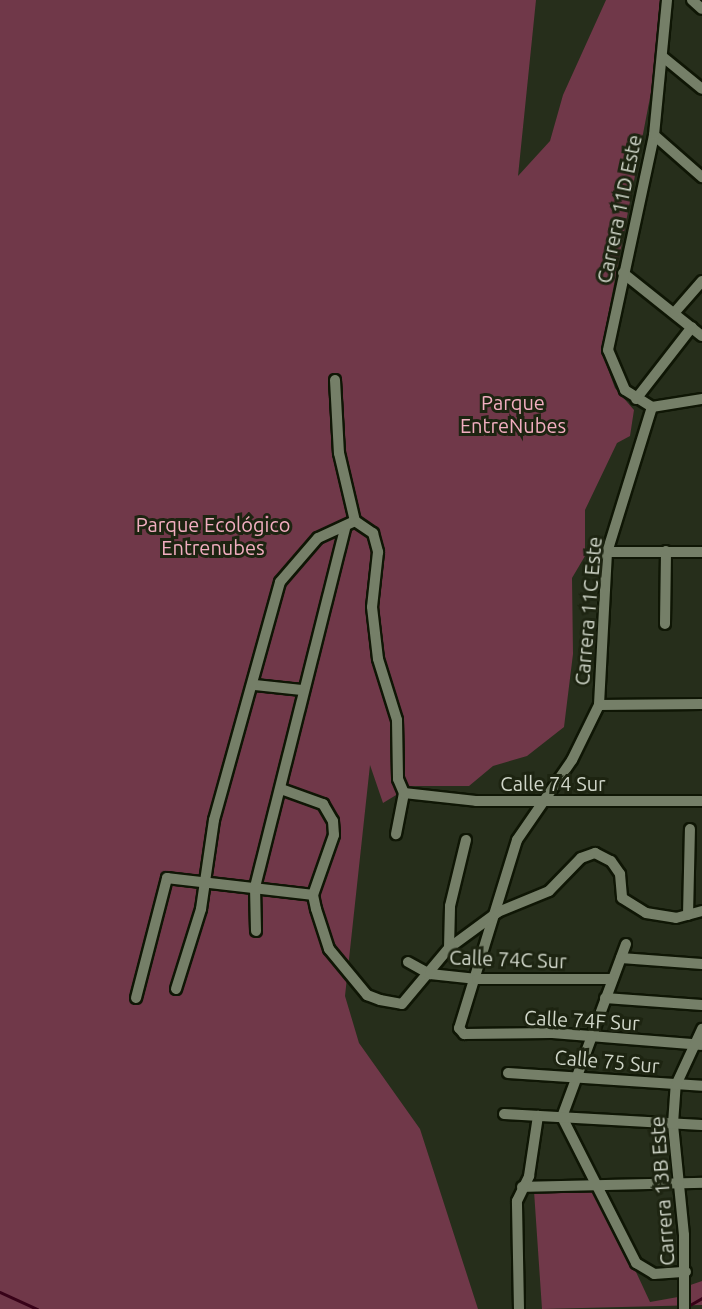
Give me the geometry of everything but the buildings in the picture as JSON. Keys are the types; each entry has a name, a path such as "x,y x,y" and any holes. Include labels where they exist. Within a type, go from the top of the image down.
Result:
{"street":[{"name":"Carrera 11D Este","path":"636,399 625,390 608,350 654,135 667,0"},
{"path":"692,0 702,9"},
{"path":"663,57 702,89"},
{"path":"654,135 702,177"},
{"path":"623,273 702,336"},
{"path":"675,312 702,281"},
{"path":"692,327 636,399 652,407 702,399"},
{"path":"256,931 255,887 281,789 302,690 350,524 339,453 335,380"},
{"name":"Carrera 11C Este","path":"461,1032 461,1017 477,979 517,840 546,801 599,705 607,552 652,407"},
{"path":"176,989 205,881 214,820 255,685 280,582 318,538 350,524 373,533 378,552 372,607 378,659 397,720 398,779 404,793 396,834"},
{"path":"665,624 666,551"},
{"path":"607,552 702,552"},
{"path":"255,685 302,690"},
{"path":"599,705 702,704"},
{"path":"281,789 323,804 333,821 334,835 313,895 329,949 367,995 402,1004 449,948 498,912 549,891 581,858 595,853 611,861 620,874 622,898 646,913 676,918 702,911"},
{"name":"Calle 74 Sur","path":"404,793 476,801 702,801"},
{"path":"688,915 690,829"},
{"path":"449,948 450,906 466,840"},
{"path":"136,998 167,878 313,895"},
{"path":"626,944 562,1117 643,1270 686,1272"},
{"path":"621,958 702,964"},
{"name":"Calle 74C Sur","path":"408,962 430,974 477,979 611,979"},
{"path":"605,998 702,1005"},
{"path":"551,1033 552,1016"},
{"name":"Carrera 13B Este","path":"684,1309 686,1272 673,1124 676,1085 702,1029"},
{"name":"Calle 74F Sur","path":"461,1032 551,1033 696,1045"},
{"name":"Calle 75 Sur","path":"508,1073 576,1074 702,1086"},
{"path":"504,1114 702,1125"},
{"path":"519,1309 517,1201 529,1176 538,1116"},
{"path":"522,1187 702,1183"}],"green space":[{"name":"Parque Ecológico Entrenubes","path":"0,0 536,0 518,176 550,141 563,95 606,0 664,0 658,56 606,326 604,358 615,388 634,410 630,436 617,443 585,510 585,556 572,578 573,654 564,727 527,756 493,766 469,786 411,786 383,803 370,765 345,996 359,1043 420,1129 478,1309 0,1309"},
{"path":"597,1188 650,1302 678,1297 679,1289 702,1281 702,1305 542,1309 534,1191"}],"waterway":[{"path":"0,1292 37,1309"},
{"path":"688,1306 702,1298"}],"park label":[{"name":"Parque EntreNubes","path":"513,414"}]}
